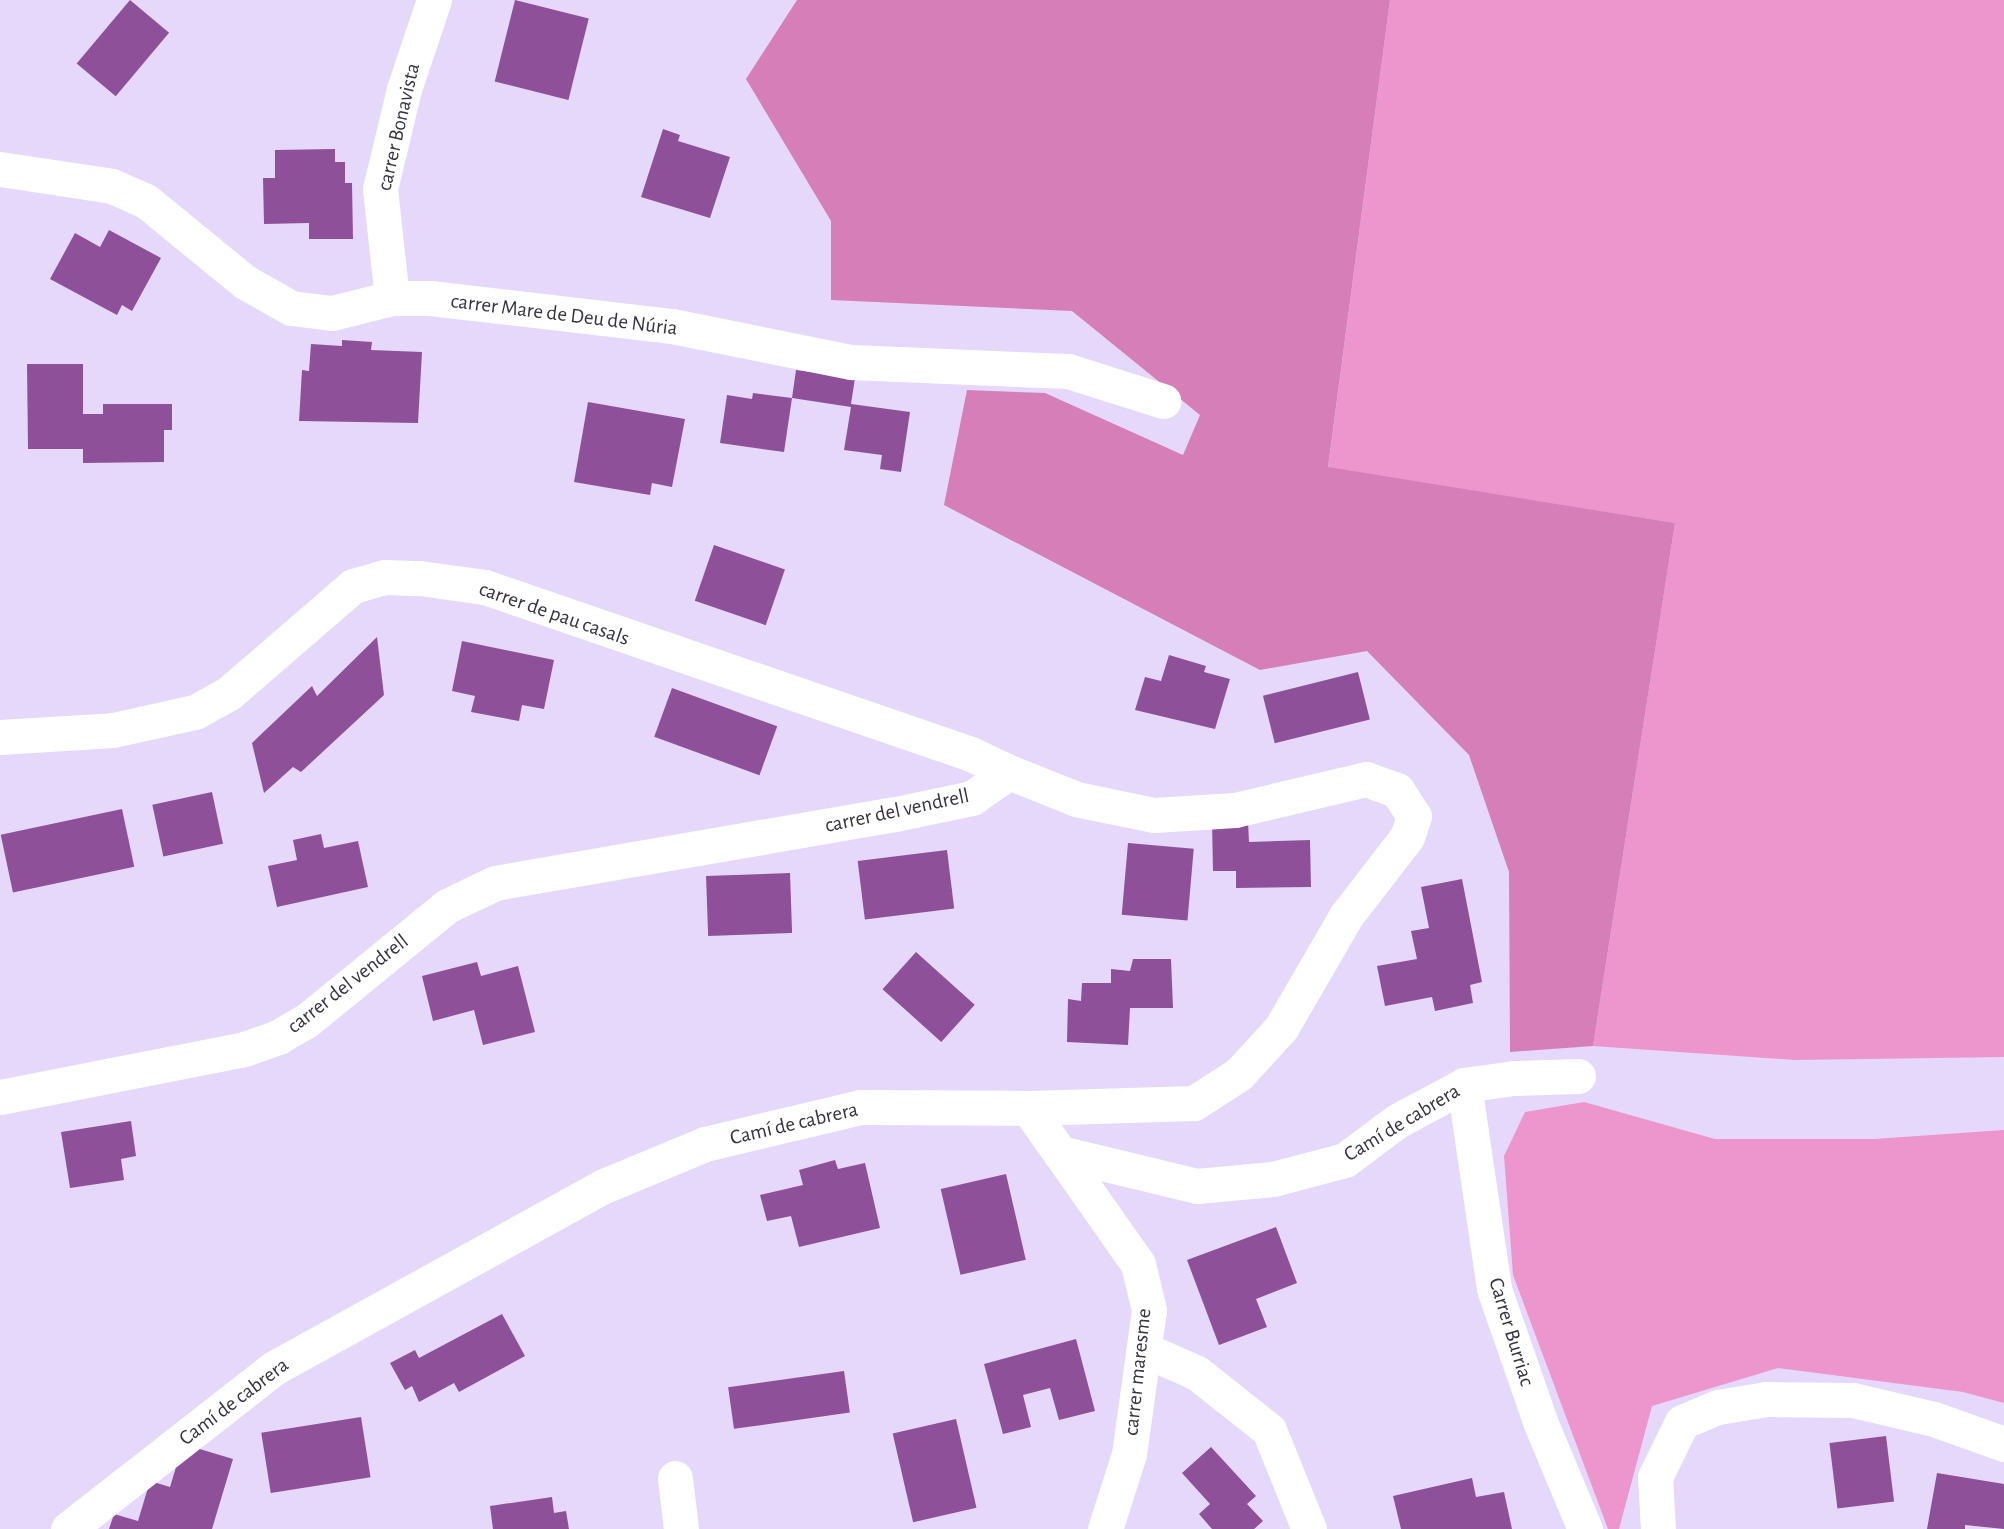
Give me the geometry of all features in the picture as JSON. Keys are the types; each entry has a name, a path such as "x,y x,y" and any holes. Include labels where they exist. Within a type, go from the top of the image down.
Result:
{"street":[{"name":"carrer Bonavista","path":"392,298 380,188 404,89 434,0"},
{"name":"carrer Mare de Deu de Núria","path":"0,169 112,186 146,201 237,276 291,308 332,313 392,298 430,298 671,326 851,362 1068,371 1163,401"},
{"name":"carrer de pau casals","path":"0,737 113,730 195,712 229,693 353,586 384,577 420,578 485,587 971,754 1009,772"},
{"name":"carrer del vendrell","path":"0,1097 244,1049 278,1037 306,1021 447,906 495,883 972,798 1009,772"},
{"path":"1009,772 1076,799 1154,814 1235,810 1366,779 1398,790 1414,816 1407,837 1346,916 1281,1028 1238,1074 1194,1103 1028,1108"},
{"name":"Camí de cabrera","path":"1060,1153 1197,1186 1273,1179 1345,1160 1398,1121 1464,1085 1578,1076"},
{"name":"Carrer Burriac","path":"1464,1085 1494,1289 1541,1424 1585,1529"},
{"name":"Camí de cabrera","path":"68,1529 274,1368 604,1186 705,1144 860,1107 1028,1108"},
{"path":"1028,1108 1060,1153"},
{"name":"carrer maresme","path":"1060,1153 1138,1264 1149,1310 1129,1454 1105,1529"},
{"path":"1145,1350 1197,1373 1269,1430 1309,1529"},
{"path":"1658,1529 1655,1477 1660,1466 1682,1423 1718,1407 1766,1399 1853,1400 1934,1419 2004,1444"},
{"path":"675,1478 681,1529"}],"shaded area":[{"path":"797,0 1390,0 1328,467 1675,523 1593,1046 1510,1052 1509,872 1469,755 1367,651 1260,670 944,505 967,390 1045,393 1183,455 1200,415 1072,311 831,300 831,221 746,79"},
{"path":"1390,0 2004,0 2004,1057 1795,1060 1593,1046 1675,523 1328,468"},
{"path":"1584,1102 1715,1139 1874,1139 2004,1130 2004,1403 1963,1392 1778,1368 1652,1406 1619,1529 1608,1529 1513,1275 1504,1156 1525,1112"}],"building":[{"path":"130,0 169,33 116,96 77,64"},
{"path":"515,0 589,18 568,100 495,82"},
{"path":"663,129 680,135 678,141 730,157 710,218 641,197"},
{"path":"335,149 335,162 345,162 345,183 352,183 353,239 309,239 309,223 264,224 263,178 275,178 275,150"},
{"path":"109,230 161,258 132,311 122,305 117,315 50,279 75,233 100,247"},
{"path":"342,340 372,342 371,350 422,352 418,423 299,421 302,370 309,371 311,344 342,346"},
{"path":"27,364 83,364 83,414 103,414 103,404 172,404 172,430 164,430 164,462 83,463 83,449 28,449"},
{"path":"796,370 855,378 851,404 910,412 901,472 880,469 882,455 844,450 851,407 792,398"},
{"path":"753,393 792,398 784,452 720,443 727,395 752,399"},
{"path":"588,402 685,419 672,487 652,483 650,495 574,482"},
{"path":"714,545 785,569 766,625 695,601"},
{"path":"377,637 384,695 301,772 293,767 264,793 252,743 312,686 317,696"},
{"path":"462,641 554,660 544,709 522,705 519,721 471,712 475,696 452,691"},
{"path":"1169,655 1206,666 1204,672 1230,679 1215,729 1135,710 1145,677 1161,681"},
{"path":"1358,672 1370,720 1275,743 1263,696"},
{"path":"672,688 777,726 759,775 654,737"},
{"path":"212,792 223,844 163,857 152,805"},
{"path":"122,809 134,867 13,892 1,835"},
{"path":"1248,821 1249,842 1310,840 1311,887 1236,888 1236,871 1213,871 1212,822"},
{"path":"321,834 324,848 358,841 368,887 277,907 268,866 297,860 293,840"},
{"path":"1128,843 1194,849 1187,920 1122,915"},
{"path":"947,850 954,909 865,920 858,861"},
{"path":"790,873 792,933 708,936 706,876"},
{"path":"1462,879 1482,982 1470,985 1473,1003 1435,1011 1432,997 1385,1006 1377,966 1417,959 1411,931 1429,928 1421,887"},
{"path":"916,952 975,1005 941,1042 883,989"},
{"path":"1133,959 1171,959 1173,1008 1130,1008 1128,1045 1067,1042 1068,999 1081,1001 1082,983 1111,983 1111,969 1130,971"},
{"path":"477,962 481,976 518,966 535,1032 483,1045 474,1010 433,1021 422,976"},
{"path":"131,1121 136,1156 121,1159 124,1180 70,1188 61,1132"},
{"path":"835,1160 838,1169 865,1163 880,1228 799,1247 791,1216 767,1221 760,1195 803,1185 799,1170"},
{"path":"1006,1174 1026,1260 961,1275 941,1189"},
{"path":"1276,1227 1297,1283 1256,1299 1267,1327 1219,1345 1187,1260"},
{"path":"502,1314 525,1356 459,1392 454,1383 419,1402 412,1386 405,1390 390,1363 415,1350 419,1358"},
{"path":"1076,1339 1095,1411 1059,1420 1050,1388 1023,1395 1031,1427 1003,1434 984,1364"},
{"path":"844,1371 850,1413 734,1429 728,1387"},
{"path":"361,1417 371,1477 271,1493 261,1433"},
{"path":"956,1419 976,1508 913,1522 893,1434"},
{"path":"1886,1436 1894,1502 1837,1508 1829,1443"},
{"path":"183,1444 233,1459 212,1529 109,1529 114,1514 138,1521 150,1481 170,1487"},
{"path":"1211,1447 1256,1496 1247,1504 1263,1521 1254,1529 1212,1529 1199,1514 1210,1504 1182,1473"},
{"path":"1937,1473 2004,1484 2004,1529 1965,1525 1965,1529 1927,1529"},
{"path":"1472,1478 1476,1497 1504,1492 1512,1529 1401,1529 1393,1496"},
{"path":"552,1497 554,1513 566,1511 569,1529 493,1529 490,1506"}]}
